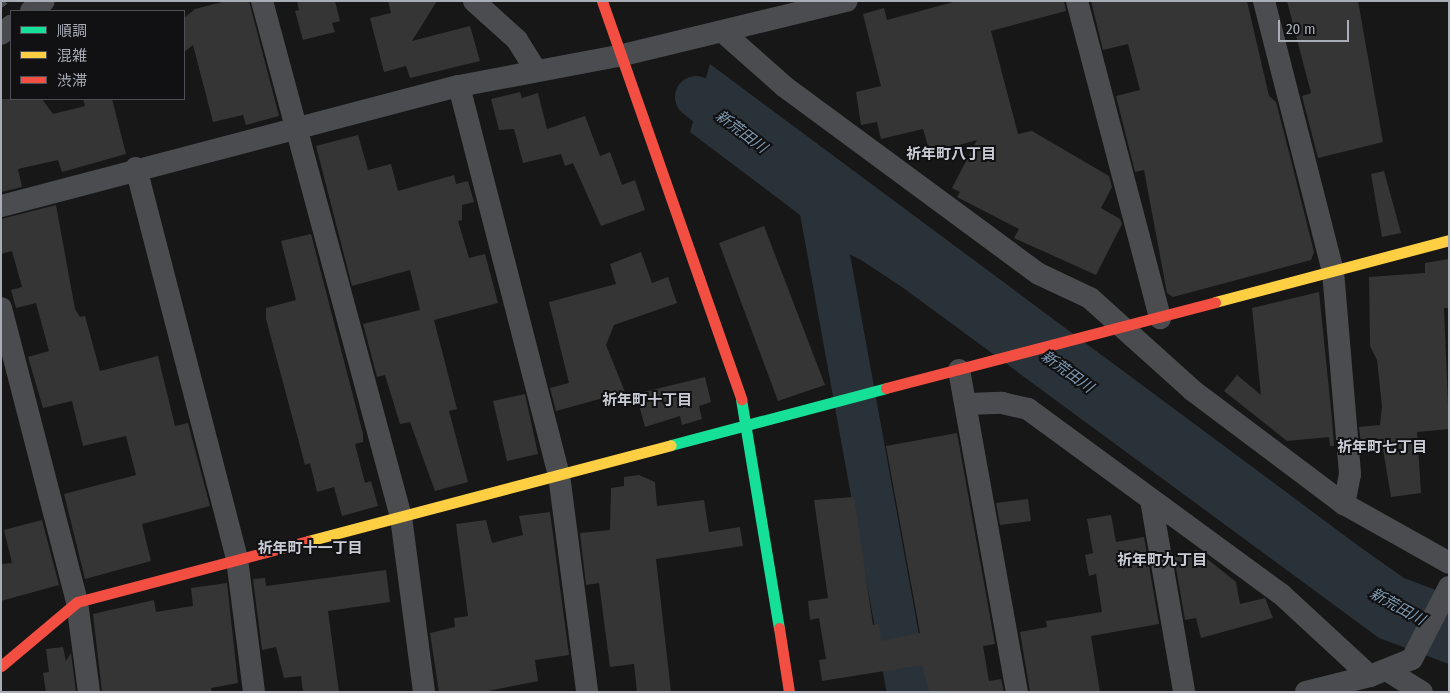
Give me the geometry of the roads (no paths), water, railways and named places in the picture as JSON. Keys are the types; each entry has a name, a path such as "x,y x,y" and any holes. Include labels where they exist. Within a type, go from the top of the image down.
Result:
{"street":[{"path":"32,10 44,1"},
{"path":"262,1 401,517 424,692"},
{"path":"474,1 517,40 536,70"},
{"path":"602,1 623,55 749,428 789,692"},
{"path":"1,206 295,126 459,86 623,55 724,33 847,1"},
{"path":"1077,1 1160,318"},
{"path":"1264,1 1333,271 1350,474 1344,504"},
{"path":"724,33 785,87 1039,274 1090,298 1192,390 1344,504 1449,563"},
{"path":"459,86 559,474 587,692"},
{"path":"136,168 236,559 254,692"},
{"path":"1,666 77,602 559,474 749,428 962,369 1449,240"},
{"path":"1,308 77,602 89,692"},
{"path":"962,369 1017,692"},
{"path":"968,404 1002,403 1028,409 1386,671 1422,692"},
{"path":"1151,500 1184,692"},
{"path":"1306,692 1386,671 1423,644 1449,587"}],"water":[{"path":"710,64 1360,547 1404,578 1449,595 1449,664 1379,638 902,287 861,260 816,237 808,221 690,132"}],"waterway":[{"name":"新荒田川","path":"696,97 745,135"},
{"path":"817,190 908,692"}],"railway":[{"path":"1,6 8,1"}],"district":[{"name":"祈年町八丁目","path":"951,155"},
{"name":"祈年町十丁目","path":"647,401"},
{"name":"祈年町七丁目","path":"1382,448"},
{"name":"祈年町十一丁目","path":"310,549"},
{"name":"祈年町九丁目","path":"1162,561"}]}
